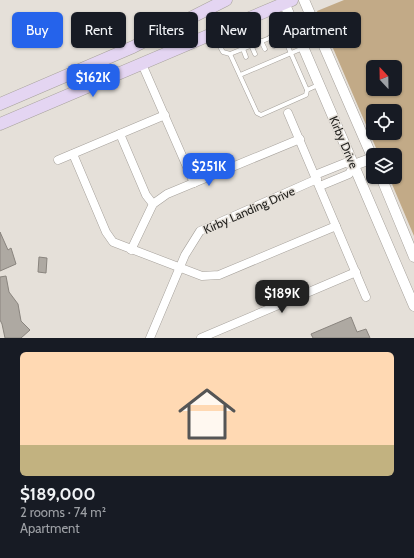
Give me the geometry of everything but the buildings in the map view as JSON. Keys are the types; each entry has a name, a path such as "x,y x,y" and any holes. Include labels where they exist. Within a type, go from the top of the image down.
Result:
{"main road":[{"path":"0,104 133,47 226,0"},
{"path":"261,12 286,1"},
{"path":"0,124 206,37"},
{"path":"18,96 26,113"}],"street":[{"name":"Kirby Drive","path":"304,0 369,148"},
{"name":"Kirby Drive","path":"286,1 290,12"},
{"name":"Kirby Drive","path":"303,48 413,302"},
{"path":"142,64 194,183"},
{"path":"288,112 366,296"},
{"path":"58,160 165,115"},
{"path":"120,134 146,195 153,204"},
{"path":"130,250 153,204 167,194 300,139"},
{"path":"73,154 106,232 113,242 130,250 202,276 219,275 336,226"},
{"path":"354,165 366,161"},
{"name":"Kirby Landing Drive","path":"150,338 185,255 200,231 317,180 345,163 354,165 350,174 317,180"},
{"path":"384,184 414,257"},
{"path":"201,338 356,272"},
{"path":"222,329 225,338"}],"lane":[{"path":"265,50 261,41 269,37"},
{"path":"221,48 223,52 230,54 243,49 246,57"},
{"path":"252,48 255,54"},
{"path":"230,54 257,113 261,114 306,95 307,90 288,48"},
{"path":"240,75 303,48"},
{"path":"277,53 279,58"},
{"path":"268,57 270,62"},
{"path":"258,61 260,66"},
{"path":"249,65 251,70"},
{"path":"307,90 319,84"}],"shaded area":[{"path":"344,0 414,0 414,236 392,184 402,184 402,148 376,148 373,140 402,140 402,104 366,104 366,125 333,48 361,48 361,12 317,12"}]}
